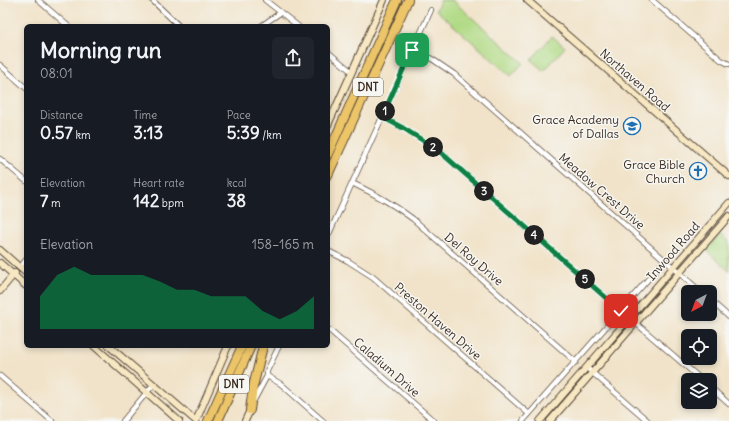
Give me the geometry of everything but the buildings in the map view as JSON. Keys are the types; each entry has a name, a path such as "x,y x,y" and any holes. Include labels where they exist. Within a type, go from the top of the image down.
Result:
{"highway":[{"name":"DNT","path":"330,150 397,0"},
{"name":"DNT","path":"330,171 408,0"},
{"name":"DNT","path":"209,419 241,348"},
{"name":"DNT","path":"218,421 250,348"},
{"path":"250,410 263,348"}],"main road":[{"path":"330,121 384,0"},
{"name":"Northaven Road","path":"527,0 729,176"},
{"name":"Inwood Road","path":"540,421 729,203"},
{"name":"Inwood Road","path":"552,419 729,216"},
{"path":"0,250 24,271"},
{"path":"0,263 24,284"},
{"path":"0,291 20,267"},
{"path":"96,348 180,421"},
{"path":"100,351 103,348"},
{"path":"111,348 196,421 227,348"},
{"path":"181,408 191,411 197,410 202,405"},
{"path":"245,421 250,410"},
{"path":"548,412 552,419"}],"street":[{"path":"38,0 66,24"},
{"path":"152,0 177,24"},
{"path":"265,0 295,24"},
{"path":"652,0 721,60 729,64"},
{"path":"330,232 431,10"},
{"path":"264,24 280,13"},
{"name":"Meadow Crest Drive","path":"412,50 432,59 454,74 693,285"},
{"path":"330,54 352,72"},
{"path":"0,65 24,86"},
{"path":"382,117 438,150 621,311"},
{"path":"0,159 24,179"},
{"name":"Del Roy Drive","path":"352,183 385,199 413,219 576,362"},
{"name":"Preston Haven Drive","path":"330,252 348,261 373,277 529,414"},
{"path":"523,421 665,260"},
{"path":"20,267 24,262"},
{"path":"717,306 729,317"},
{"path":"630,318 694,373"},
{"name":"Caladium Drive","path":"330,331 434,421"},
{"path":"250,410 267,376 267,371 278,348"},
{"path":"587,368 648,421"},
{"path":"0,376 52,421"},
{"path":"267,376 281,384 323,421"},
{"path":"123,421 154,385"},
{"path":"717,393 729,404"}],"green space":[{"path":"441,0 452,0 523,63 511,76 436,10"},
{"path":"552,36 565,47 544,71 531,60"},
{"path":"720,235 729,243 729,271 706,250"}],"place":[{"name":"Grace Academy of Dallas","path":"632,126"},
{"name":"Grace Bible Church","path":"698,171"}],"route":[{"path":"412,50 382,117 438,150 621,311"}]}
